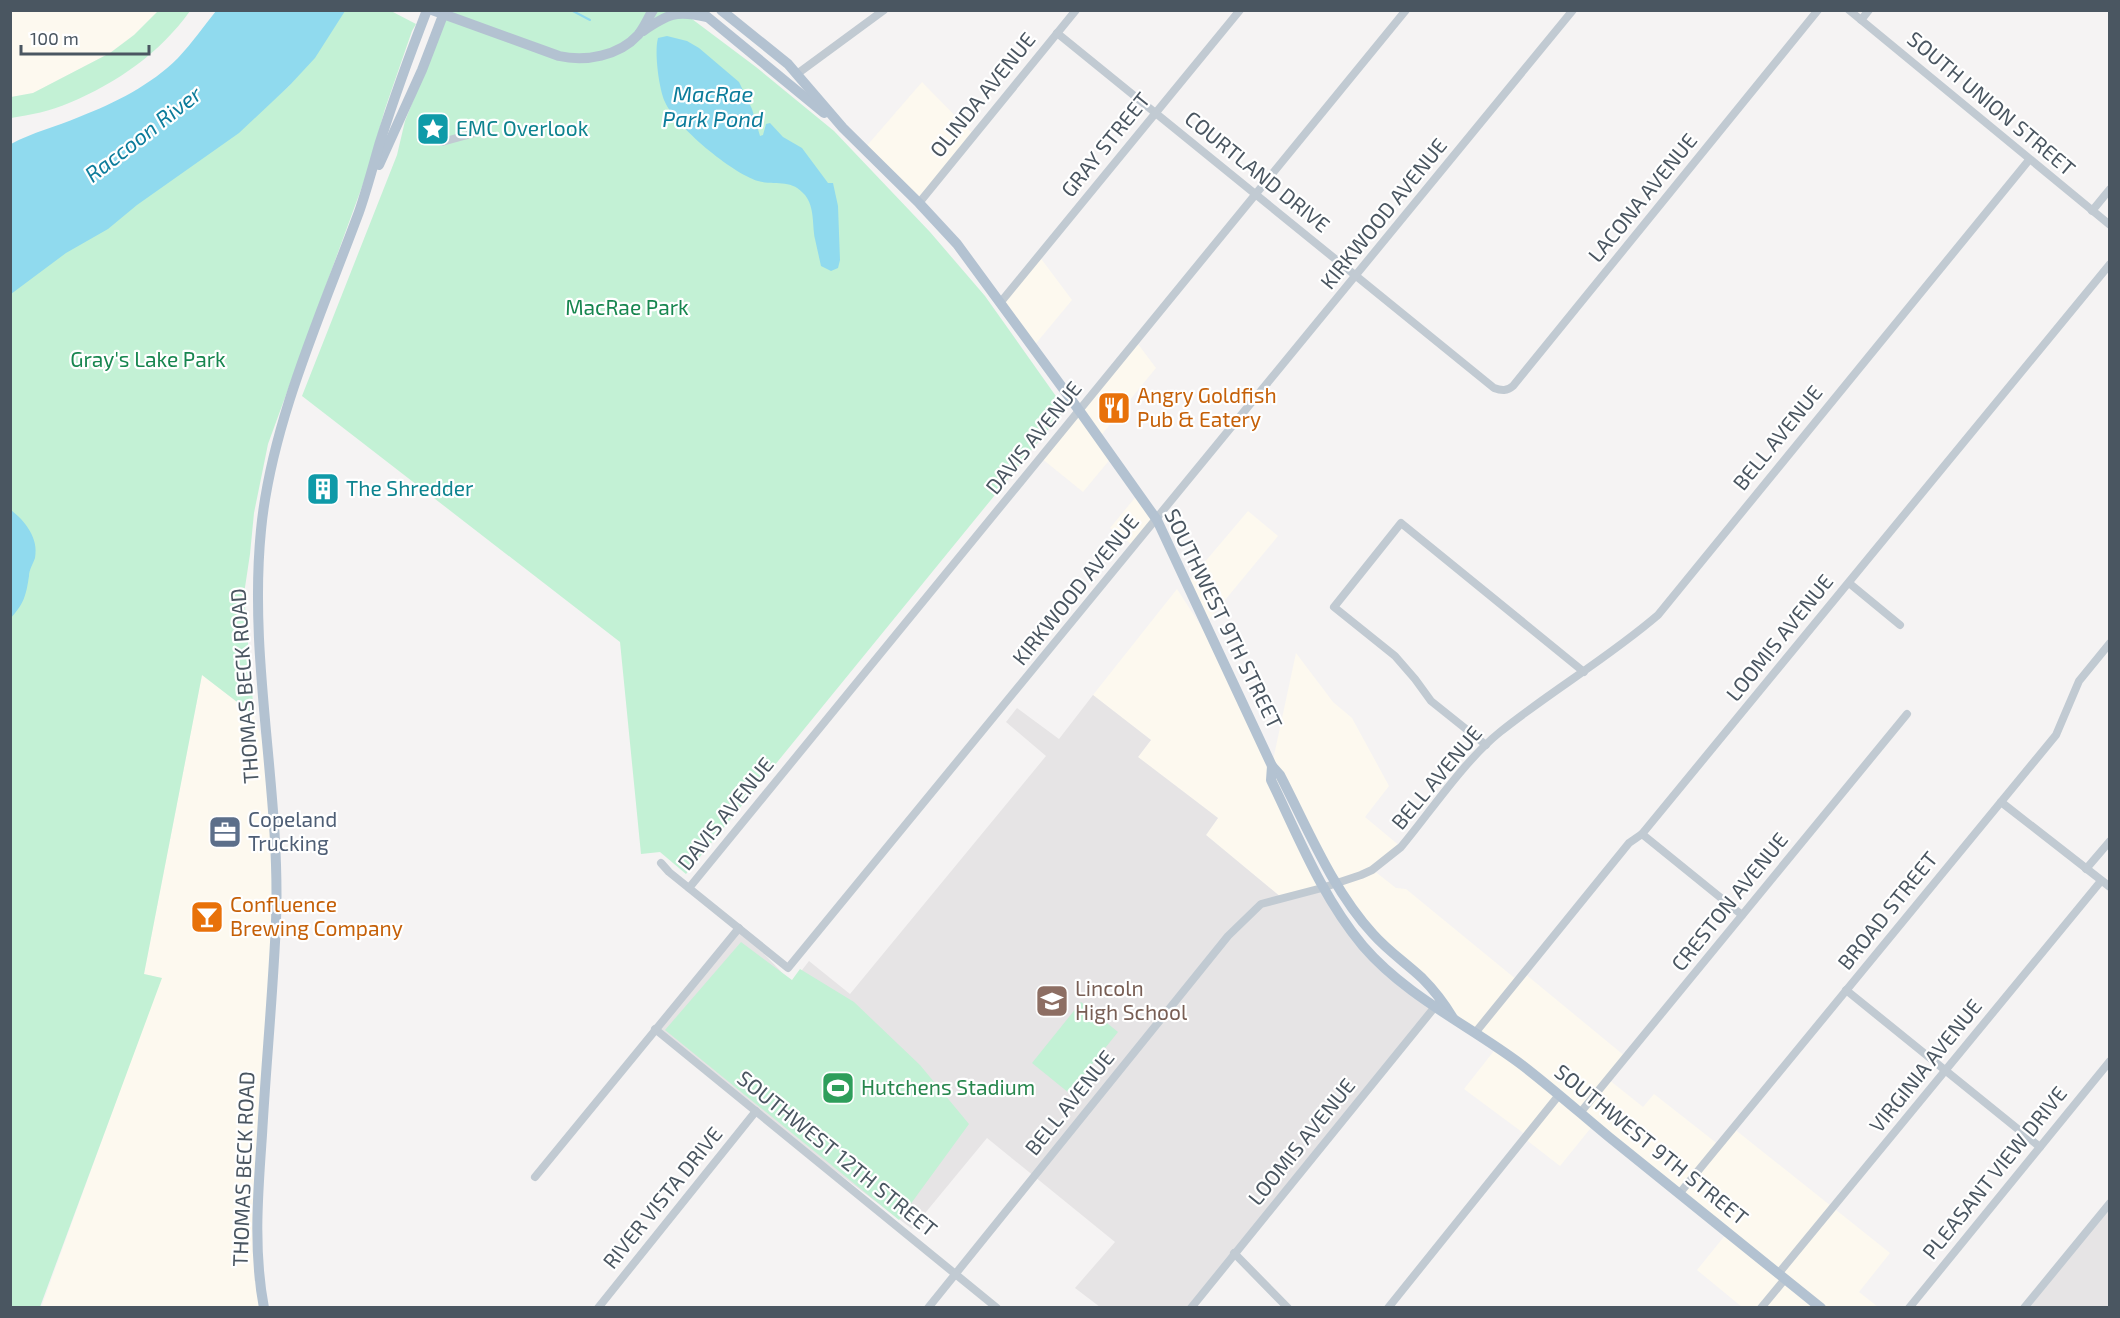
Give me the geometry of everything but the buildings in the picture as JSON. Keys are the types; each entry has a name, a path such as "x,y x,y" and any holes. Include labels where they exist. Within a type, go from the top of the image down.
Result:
{"main road":[{"name":"THOMAS BECK ROAD","path":"264,1308 257,1242 258,1189 274,950 277,850 257,588 261,528 271,468 291,397 368,186 381,141 427,10"},
{"path":"432,10 571,59 601,56 617,50 660,19 673,14 687,13 709,18 726,31"},
{"path":"638,35 653,10"},
{"name":"SOUTHWEST 9TH STREET","path":"699,10 843,128"},
{"name":"SOUTHWEST 9TH STREET","path":"721,10 761,40 797,74 843,128 957,244 1079,411 1157,520 1272,766 1281,775 1336,884 1374,935 1420,977 1438,1003"},
{"name":"THOMAS BECK ROAD","path":"368,186 398,124 444,13"},
{"name":"SOUTHWEST 9TH STREET","path":"1272,766 1271,780 1322,888 1342,920 1390,973 1438,1003 1475,1033 1522,1065 1821,1308"}],"street":[{"path":"797,74 884,10"},
{"name":"OLINDA AVENUE","path":"919,203 1076,10"},
{"name":"GRAY STREET","path":"1000,303 1240,10"},
{"name":"DAVIS AVENUE","path":"689,888 1406,10"},
{"name":"KIRKWOOD AVENUE","path":"739,928 788,968 1573,10"},
{"name":"LACONA AVENUE","path":"1489,383 1500,390 1508,390 1513,386 1818,10"},
{"name":"SOUTH UNION STREET","path":"1849,10 2109,225"},
{"path":"1861,20 1869,10"},
{"name":"COURTLAND DRIVE","path":"1057,33 1489,383"},
{"path":"442,142 482,132"},
{"name":"BELL AVENUE","path":"927,1308 1228,936 1261,904 1336,884 1372,870 1401,848 1499,732 1630,640 1658,615 2030,160"},
{"path":"2092,211 2109,189"},
{"name":"LOOMIS AVENUE","path":"1475,1033 1629,843 1642,834 1849,583 2109,264"},
{"path":"1486,745 1431,701 1395,656 1334,607 1401,523 1584,672"},
{"path":"1849,583 1900,625"},
{"name":"BROAD STREET","path":"1679,1194 2056,735 2079,681 2109,643"},
{"name":"CRESTON AVENUE","path":"1580,1113 1907,714"},
{"path":"2001,802 2109,887"},
{"path":"1642,834 1742,915"},
{"path":"2086,869 2109,841"},
{"path":"534,1177 739,928 662,863"},
{"name":"VIRGINIA AVENUE","path":"1761,1308 1781,1276 2102,881"},
{"path":"1846,990 2040,1147"},
{"name":"LOOMIS AVENUE","path":"1191,1308 1438,1003"},
{"name":"SOUTHWEST 12TH STREET","path":"655,1029 997,1308"},
{"name":"PLEASANT VIEW DRIVE","path":"1909,1308 2109,1061"},
{"path":"1388,1308 1559,1095"},
{"name":"RIVER VISTA DRIVE","path":"598,1308 756,1111"},
{"path":"2024,1308 2109,1203"},
{"path":"1234,1253 1288,1308"}],"shaded area":[{"path":"11,11 158,11 134,35 110,53 33,93 11,97"},
{"path":"922,82 974,135 919,203 864,149"},
{"path":"1039,256 1072,300 1033,347 1000,303"},
{"path":"1135,340 1156,368 1099,438 1112,457 1083,492 1041,458"},
{"path":"1138,494 1157,520 1135,547 1110,528"},
{"path":"1248,511 1278,536 1206,623 1187,583"},
{"path":"1177,589 1225,663 1272,765 1296,653 1333,702 1352,718 1389,786 1365,817 1401,847 1373,870 1396,888 1406,889 1517,980 1524,973 1626,1057 1608,1079 1643,1107 1654,1094 1719,1145 1733,1128 1890,1253 1859,1292 1878,1307 1742,1307 1697,1270 1727,1233 1594,1124 1560,1166 1524,1138 1526,1135 1464,1089 1497,1047 1453,1018 1354,910 1274,771 1303,849 1322,888 1282,898 1206,835 1218,818 1138,757 1151,740 1093,695"},
{"path":"202,675 254,715 269,760 277,851 258,1189 264,1307 41,1308 161,978 144,974"},
{"name":"Lincoln High School","path":"1093,695 1151,740 1138,757 1218,818 1206,835 1282,898 1322,888 1365,948 1434,1008 1189,1308 1100,1307 1075,1288 1115,1242 987,1138 912,1229 756,1111 655,1029 739,928 792,983 809,961 850,994 1046,756 1006,722 1017,708 1059,739"},
{"path":"2109,1203 2109,1307 2024,1308"}],"green space":[{"name":"MacRae Park","path":"680,10 756,67 834,131 930,232 985,296 1065,409 686,874 660,852 641,854 620,642 302,396 397,155 405,121 449,11"},
{"path":"158,11 190,11 151,53 104,86 55,108 11,118 11,97 33,93 110,53 134,35"},
{"name":"Gray's Lake Park","path":"340,11 393,11 416,24 385,109 367,173 268,444 254,513 244,594 254,715 202,675 144,974 162,978 40,1307 11,1308 11,291 273,100 289,86"},
{"name":"Hutchens Stadium","path":"741,942 792,980 800,969 854,1002 920,1065 969,1124 899,1220 665,1030"},
{"path":"1081,1002 1118,1032 1069,1093 1032,1063"}],"water":[{"name":"Raccoon River","path":"216,11 345,11 315,58 239,133 137,205 108,229 66,253 11,294 11,144 106,106 144,85 178,58"},
{"name":"MacRae Park Pond","path":"667,36 687,41 699,48 739,82 752,109 760,136 763,135 766,124 770,123 783,137 802,148 828,183 833,183 838,206 840,260 838,268 831,271 821,266 810,205 800,190 789,184 758,181 734,169 692,136 671,112 663,96 657,61 658,38"},
{"path":"11,510 30,531 36,551 24,599 11,618"}],"waterway":[{"path":"571,10 590,20"}],"place":[{"name":"EMC Overlook","path":"433,129"},
{"name":"Angry Goldfish Pub & Eatery","path":"1114,408"},
{"name":"The Shredder","path":"323,489"},
{"name":"Copeland Trucking","path":"225,832"},
{"name":"Confluence Brewing Company","path":"207,917"},
{"name":"Lincoln High School","path":"1052,1001"},
{"name":"Hutchens Stadium","path":"838,1088"}]}
